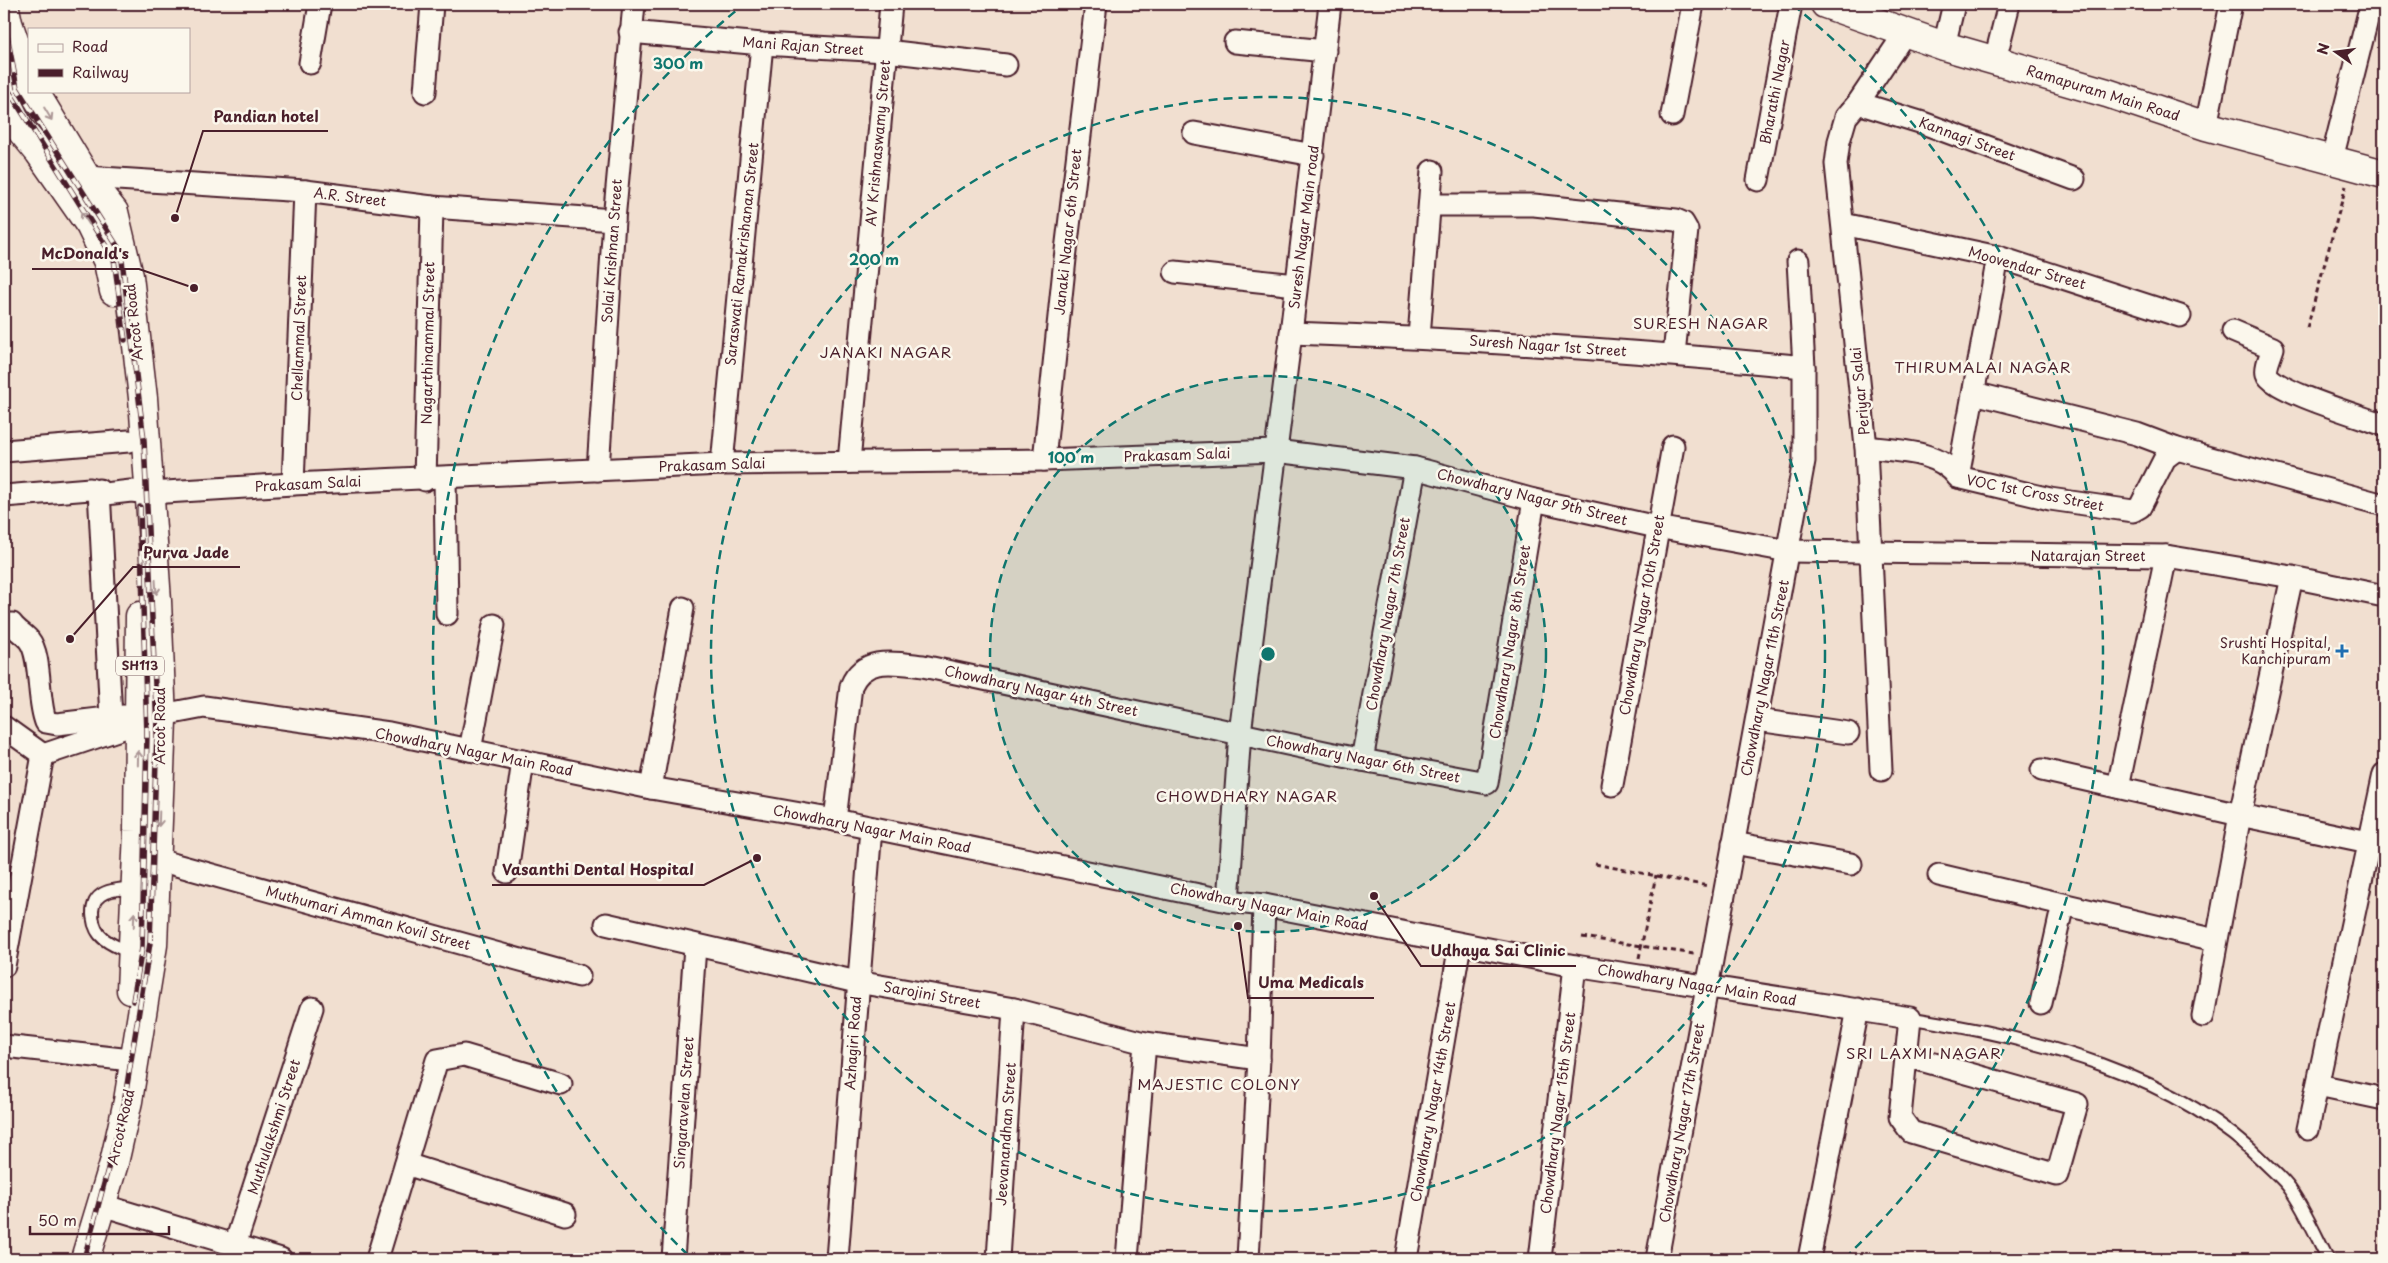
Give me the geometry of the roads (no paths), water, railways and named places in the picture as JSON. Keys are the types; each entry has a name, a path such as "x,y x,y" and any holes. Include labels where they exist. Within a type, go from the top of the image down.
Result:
{"main road":[{"name":"Ramapuram Main Road","path":"1826,4 1944,46 2107,93 2206,126 2384,174"},
{"path":"4,6 28,82 4,79"},
{"name":"Arcot Road","path":"35,92 86,177 114,212 129,276 123,298 129,441 141,492"},
{"name":"Arcot Road","path":"4,98 20,129 39,152 90,225 108,262 123,298 143,398 141,492 147,717 158,860 153,945 128,1101 102,1205 85,1259"},
{"name":"Arcot Road","path":"71,1259 114,1111 122,1059 131,988 135,887 147,717"}],"street":[{"path":"310,63 320,4"},
{"path":"425,92 432,4"},
{"name":"Solai Krishnan Street","path":"598,470 614,220 634,4"},
{"name":"AV Krishnaswamy Street","path":"849,462 891,4"},
{"name":"Janaki Nagar 6th Street","path":"1044,460 1064,258 1096,4"},
{"name":"Suresh Nagar Main road","path":"1228,901 1240,733 1313,155 1330,4"},
{"path":"1672,115 1693,4"},
{"name":"Bharathi Nagar","path":"1758,180 1791,4"},
{"path":"1944,46 1954,4"},
{"path":"1995,60 2009,4"},
{"path":"2206,126 2231,4"},
{"path":"2342,162 2371,4"},
{"name":"Mani Rajan Street","path":"630,32 762,44 886,51 1006,65"},
{"name":"Periyar Salai","path":"1881,770 1866,448 1836,164 1846,117 1858,103 1905,33"},
{"path":"1235,42 1325,51"},
{"name":"Saraswati Ramakrishanan Street","path":"722,464 762,44"},
{"name":"Kannagi Street","path":"1858,103 1923,123 2074,179"},
{"path":"1194,134 1313,155"},
{"path":"1419,337 1432,171"},
{"name":"A.R. Street","path":"86,177 305,191 432,207 614,220"},
{"name":"Chellammal Street","path":"293,484 305,191"},
{"path":"1430,205 1534,206 1676,220 1683,223 1687,230 1674,354"},
{"name":"Nagarthinammal Street","path":"432,207 435,479 447,614"},
{"name":"Moovendar Street","path":"1843,224 1998,257 2180,316"},
{"path":"1958,477 1998,257"},
{"name":"Chowdhary Nagar 11th Street","path":"1706,987 1804,461 1804,367 1798,261"},
{"path":"1174,272 1296,285"},
{"path":"2233,331 2273,348 2266,373 2270,380 2297,395 2384,425"},
{"name":"Suresh Nagar 1st Street","path":"1291,332 1419,337 1674,354 1804,367"},
{"path":"1974,393 2137,434 2177,449 2384,505"},
{"path":"4,451 129,441"},
{"name":"Chowdhary Nagar 10th Street","path":"1612,785 1672,446"},
{"name":"VOC 1st Cross Street","path":"1866,448 1920,454 1950,467 1958,477 2050,499 2133,511 2140,506 2165,458 2177,449"},
{"name":"Prakasam Salai","path":"4,496 98,490 105,494 722,464 1044,460 1275,451"},
{"name":"Chowdhary Nagar 9th Street","path":"1275,451 1415,468 1534,500 1657,527 1788,551"},
{"name":"Chowdhary Nagar 7th Street","path":"1362,760 1415,468"},
{"path":"98,490 111,718"},
{"name":"Chowdhary Nagar 8th Street","path":"1487,783 1534,500"},
{"name":"Natarajan Street","path":"1788,551 1872,554 2166,556 2292,577 2384,596"},
{"path":"2118,787 2166,556"},
{"path":"2203,1016 2215,940 2240,815 2292,577"},
{"path":"650,788 684,608"},
{"path":"4,625 12,624 30,641 46,722 57,724 111,718 147,717"},
{"path":"470,750 494,625"},
{"name":"Chowdhary Nagar 4th Street","path":"835,820 851,686 855,676 863,668 878,664 923,666 1240,733"},
{"name":"Chowdhary Nagar Main Road","path":"147,717 204,707 389,733 650,788 835,820 1228,901 1264,905 1575,966 1910,1018"},
{"path":"43,755 147,717"},
{"path":"1757,720 1848,733"},
{"path":"4,727 43,755"},
{"name":"Chowdhary Nagar 6th Street","path":"1240,733 1362,760 1487,783"},
{"path":"4,966 43,755"},
{"path":"507,872 523,761"},
{"path":"2042,770 2240,815 2377,843"},
{"path":"2308,1129 2377,843 2384,774"},
{"name":"Azhagiri Road","path":"837,1259 857,982 871,828"},
{"path":"1733,843 1851,864"},
{"name":"Muthumari Amman Kovil Street","path":"158,860 579,976"},
{"path":"1939,876 2215,940"},
{"path":"2041,1003 2063,904"},
{"path":"1248,1259 1259,1059 1264,905"},
{"name":"Sarojini Street","path":"606,924 857,982 1014,1009 1145,1043 1259,1059"},
{"name":"Chowdhary Nagar 14th Street","path":"1406,1259 1460,944"},
{"name":"Singaravelan Street","path":"673,1259 695,946"},
{"name":"Chowdhary Nagar 15th Street","path":"1540,1259 1575,966"},
{"name":"Chowdhary Nagar 17th Street","path":"1657,1259 1706,987"},
{"name":"Muthulakshmi Street","path":"235,1245 312,1008"},
{"name":"Jeevanandhan Street","path":"998,1259 1014,1009"},
{"path":"1809,1259 1858,1010"},
{"path":"1906,1056 2076,1104 2057,1175 1911,1132 1900,1117 1906,1056 1910,1018"},
{"path":"1127,1259 1145,1043"},
{"path":"4,1046 122,1059"},
{"path":"378,1259 437,1060 464,1055 561,1084"},
{"path":"2318,1085 2384,1098"},
{"path":"406,1164 565,1214"},
{"path":"102,1205 281,1259"}],"lane":[{"path":"132,953 102,938 92,914 93,902 101,894 135,887"},
{"name":"Chowdhary Nagar Main Road","path":"1910,1018 2024,1042 2114,1069 2170,1093 2244,1142 2290,1188 2328,1259"}],"railway":[{"path":"4,19 17,88 121,252 144,440 157,730 150,943 122,1116 84,1259"},
{"path":"4,73 7,88 114,259 125,340"},
{"path":"133,1001 142,948 147,736 140,507"}],"place":[{"name":"Pandian hotel","path":"175,218"},
{"name":"McDonald's","path":"194,288"},
{"name":"Purva Jade","path":"70,639"},
{"name":"Srushti Hospital, Kanchipuram","path":"2342,651"},
{"name":"Vasanthi Dental Hospital","path":"757,858"},
{"name":"Udhaya Sai Clinic","path":"1374,896"},
{"name":"Uma Medicals","path":"1238,926"}],"district":[{"name":"SURESH NAGAR","path":"1701,324"},
{"name":"JANAKI NAGAR","path":"886,353"},
{"name":"THIRUMALAI NAGAR","path":"1983,368"},
{"name":"CHOWDHARY NAGAR","path":"1247,797"},
{"name":"SRI LAXMI NAGAR","path":"1924,1054"},
{"name":"MAJESTIC COLONY","path":"1219,1085"}]}
